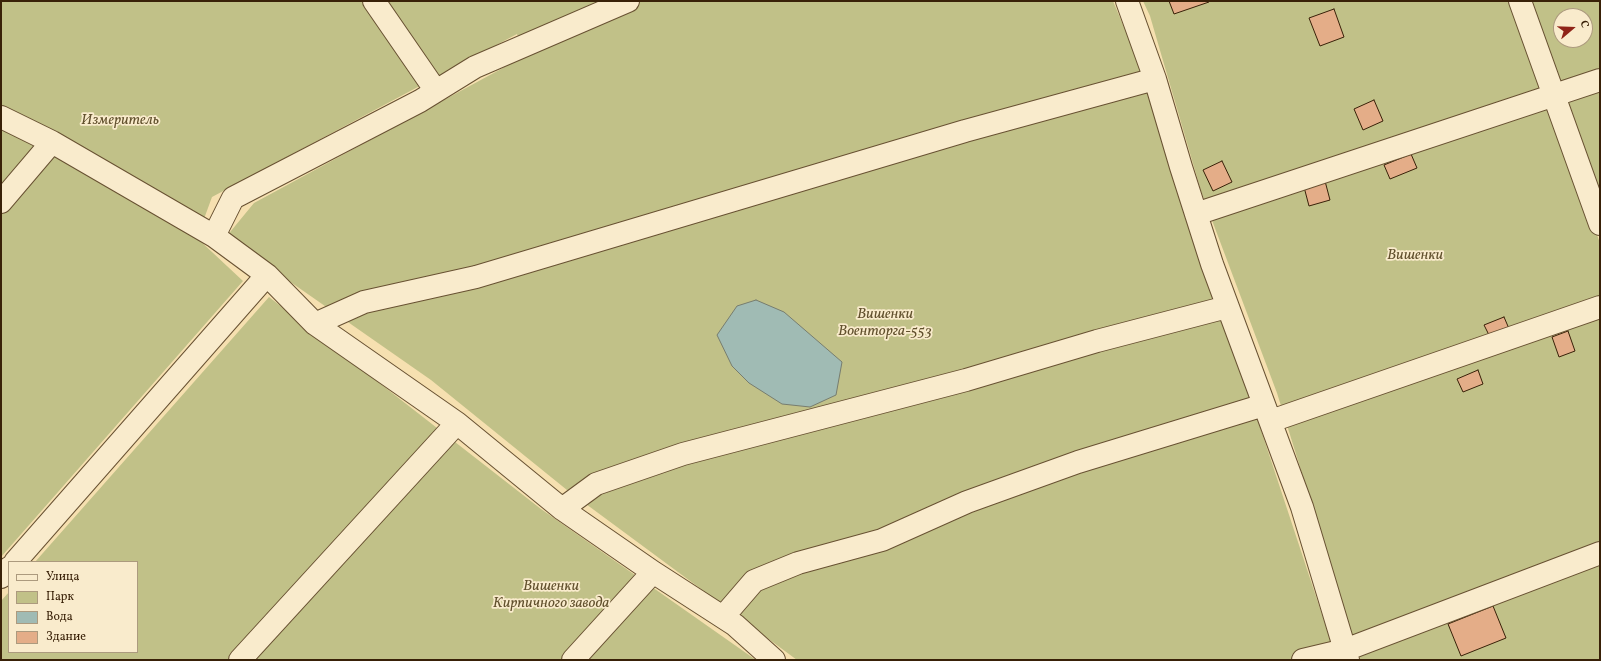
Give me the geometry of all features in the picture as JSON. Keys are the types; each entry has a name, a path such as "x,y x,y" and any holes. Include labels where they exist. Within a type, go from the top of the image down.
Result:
{"lane":[{"path":"374,1 436,91"},
{"path":"214,236 233,198 420,101 475,67 628,1"},
{"path":"1127,1 1155,80 1196,214 1227,307 1302,507 1346,655"},
{"path":"1520,1 1600,224"},
{"path":"315,324 364,302 476,277 965,131 1155,80"},
{"path":"1196,214 1600,80"},
{"path":"1,117 52,142 214,236 267,275 315,324 457,423 562,509 653,572 735,625 774,660"},
{"path":"1,202 52,142"},
{"path":"16,561 267,275"},
{"path":"562,509 596,484 683,454 966,380 1097,341 1227,307"},
{"path":"723,617 754,581 798,564 882,540 967,502 1078,462 1267,413 1600,307"},
{"path":"240,660 457,423"},
{"path":"1303,660 1346,655 1600,553"},
{"path":"1,577 8,569"},
{"path":"573,660 653,572"}],"green space":[{"name":"Вишенки Военторга-553","path":"1,1 1113,1 1142,70 1337,660 797,660 567,490 431,380 226,237 254,203 525,56 517,34 212,197 197,238 243,281 1,557"},
{"name":"Вишенки","path":"1143,1 1511,1 1600,243 1600,660 1360,660 1277,393 1201,191 1150,16"},
{"path":"1531,1 1600,1 1600,196"},
{"name":"Вишенки Кирпичного завода","path":"269,297 541,509 756,660 1,660 1,601 8,593 8,653 138,653 138,561 36,561"}],"water":[{"path":"756,300 784,312 842,362 836,395 810,407 782,404 749,383 732,366 717,335 737,306"}],"building":[{"path":"1169,1 1209,1 1209,2 1174,14"},
{"path":"1334,9 1344,37 1320,46 1309,18"},
{"path":"1374,100 1383,121 1363,130 1354,109"},
{"path":"1411,154 1417,168 1390,179 1384,165"},
{"path":"1222,161 1232,182 1213,191 1203,170"},
{"path":"1325,181 1330,200 1309,206 1304,187"},
{"path":"1504,317 1510,331 1491,339 1484,325"},
{"path":"1568,331 1575,351 1559,357 1552,337"},
{"path":"1478,370 1483,384 1463,392 1457,379"},
{"path":"1493,606 1506,638 1461,656 1448,624"}],"park label":[{"name":"Измеритель","path":"120,121"}]}
